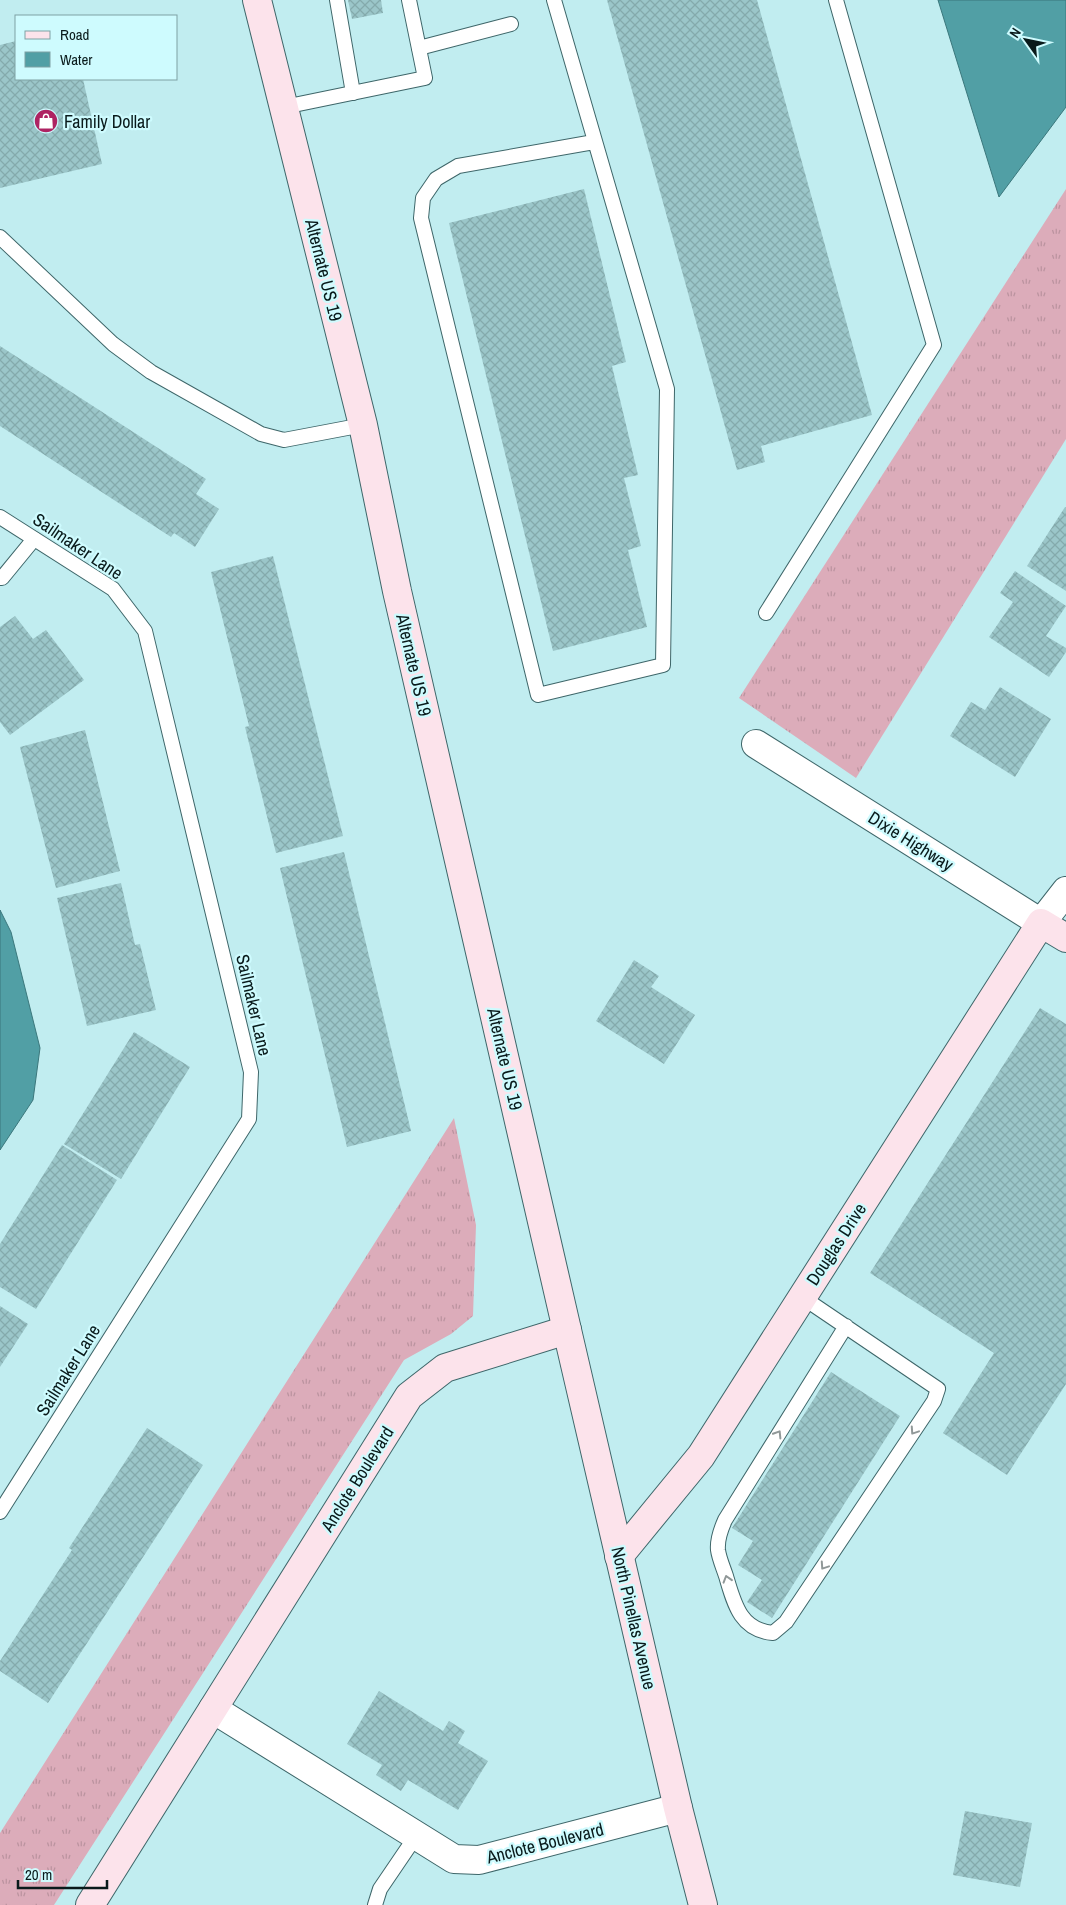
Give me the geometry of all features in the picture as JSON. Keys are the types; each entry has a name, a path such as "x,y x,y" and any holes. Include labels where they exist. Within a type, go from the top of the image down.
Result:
{"main road":[{"name":"Alternate US 19","path":"257,0 363,425 402,610 567,1330"},
{"name":"Dixie Highway","path":"1042,923 1066,938"},
{"name":"Douglas Drive","path":"619,1556 701,1456 1042,923"},
{"name":"North Pinellas Avenue","path":"567,1330 678,1808 703,1905"},
{"name":"Anclote Boulevard","path":"90,1905 409,1396 445,1368 567,1330"}],"street":[{"name":"Dixie Highway","path":"756,744 1042,923"},
{"path":"1042,923 1066,891"},
{"name":"Anclote Boulevard","path":"213,1709 454,1859 480,1860 678,1808"}],"lane":[{"path":"337,0 353,93"},
{"path":"284,107 426,78 409,0"},
{"path":"554,0 667,389 663,665 538,695 421,218 423,198 436,179 458,166 594,142"},
{"path":"766,613 934,345 836,0"},
{"path":"419,48 510,24"},
{"path":"0,237 113,344 151,372 261,434 284,440 363,425"},
{"name":"Sailmaker Lane","path":"0,517 113,589 145,631 251,1072 249,1119 0,1512"},
{"path":"0,578 2,578 34,539"},
{"path":"802,1297 846,1326 938,1388 934,1401 786,1622 773,1633 761,1632 750,1626 736,1608 718,1549 721,1530 725,1520 846,1326"},
{"path":"375,1905 380,1888 416,1836"}],"green space":[{"path":"1066,189 1066,439 856,778 739,698"},
{"path":"454,1118 476,1225 473,1316 451,1334 404,1360 54,1905 0,1905 0,1833"}],"water":[{"path":"938,0 1066,0 1066,107 999,197"},
{"path":"0,910 11,932 40,1048 33,1100 0,1150"}],"building":[{"path":"348,0 381,0 383,13 352,19"},
{"path":"607,0 757,0 872,415 761,446 765,462 737,470"},
{"name":"Family Dollar","path":"15,41 15,80 83,80 102,164 0,188 0,45"},
{"path":"584,189 626,362 612,366 638,475 624,478 641,546 628,550 647,627 553,651 449,223"},
{"path":"0,346 206,479 196,494 219,509 195,547 174,533 171,537 0,426"},
{"path":"1066,507 1066,591 1027,566"},
{"path":"273,556 343,836 276,853 245,727 249,726 211,572"},
{"path":"1015,571 1066,606 1046,636 1066,648 1066,652 1049,677 989,637 1013,602 1000,593"},
{"path":"15,616 33,639 46,630 84,680 10,735 0,722 0,627"},
{"path":"1000,687 1051,719 1015,777 950,736 971,702 985,710"},
{"path":"85,730 120,871 56,888 20,747"},
{"path":"344,852 411,1131 347,1147 280,868"},
{"path":"121,883 135,945 140,944 156,1010 87,1026 57,898"},
{"path":"634,960 659,976 651,987 695,1015 664,1064 596,1021"},
{"path":"1040,1008 1066,1024 1066,1384 1007,1475 943,1433 994,1353 870,1273"},
{"path":"134,1032 190,1067 121,1179 64,1144"},
{"path":"62,1145 117,1180 36,1309 0,1287 0,1244"},
{"path":"0,1306 28,1324 0,1367"},
{"path":"831,1372 900,1416 772,1618 747,1602 762,1580 738,1565 753,1541 732,1528"},
{"path":"147,1428 203,1465 48,1703 0,1671 0,1661 72,1550 69,1548"},
{"path":"379,1691 443,1731 449,1721 465,1731 458,1743 488,1761 458,1810 408,1780 401,1791 376,1775 382,1765 347,1744"},
{"path":"965,1811 1032,1823 1020,1887 953,1875"}],"place":[{"name":"Family Dollar","path":"46,121"}]}
